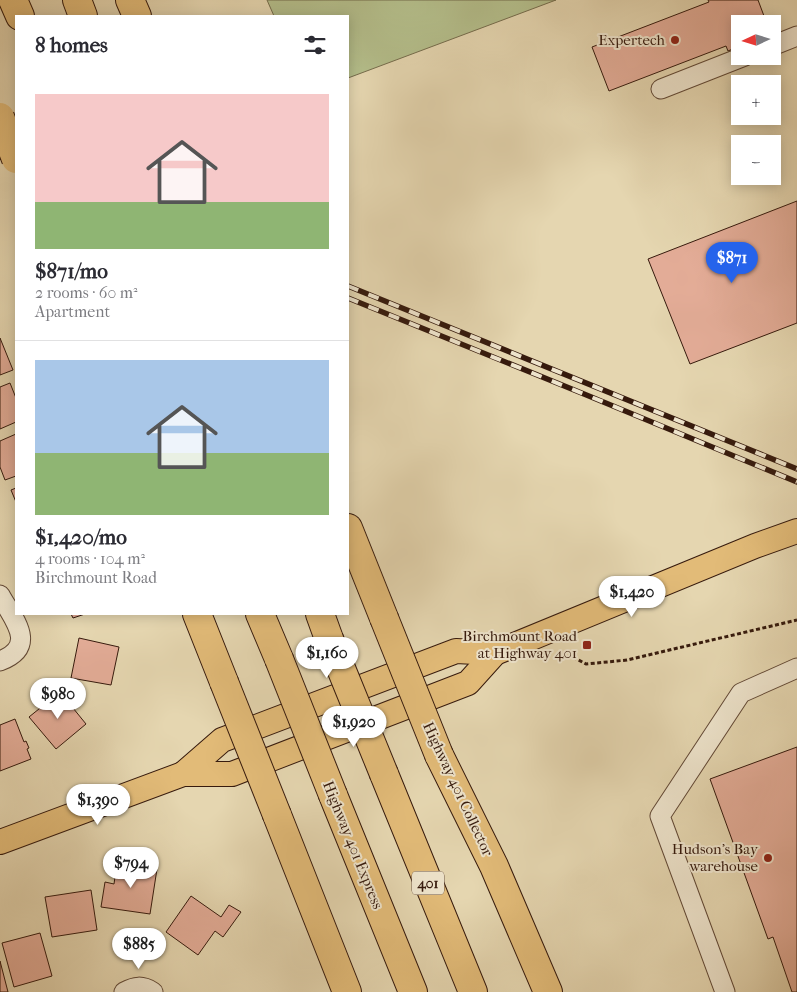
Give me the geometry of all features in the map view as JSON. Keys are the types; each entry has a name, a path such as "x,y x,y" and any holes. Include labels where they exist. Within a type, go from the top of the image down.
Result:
{"highway":[{"path":"13,0 20,15"},
{"path":"77,0 83,15"},
{"path":"130,0 137,15"},
{"path":"143,0 148,15"},
{"path":"0,117 15,156"},
{"name":"Highway 401 Collector","path":"349,530 440,756 494,866 548,992"},
{"path":"196,615 347,992"},
{"name":"Highway 401 Express","path":"260,615 413,992"},
{"name":"401","path":"320,615 473,992"},
{"path":"494,866 542,992"},
{"path":"494,866 554,992"}],"main road":[{"path":"183,774 222,740 456,651 495,653 755,546 797,531"},
{"path":"0,842 183,774 232,774 468,683 495,653"}],"street":[{"path":"781,42 797,36"},
{"path":"661,89 731,62"},
{"path":"0,594 21,631 19,648 12,656 0,661"},
{"path":"725,992 660,816 741,693 797,668"},
{"path":"124,992 135,987 146,987 153,992"}],"path":[{"path":"573,657 586,664 627,660 797,620"}],"green space":[{"path":"267,0 556,0 349,78 349,15 274,15"}],"building":[{"name":"Expertech","path":"708,0 758,0 764,15 731,15 731,50 728,51 726,46 609,91 592,47 709,2"},
{"path":"797,201 797,323 690,364 648,259"},
{"path":"0,338 13,370 0,375"},
{"path":"10,383 15,396 15,422 0,429 0,387"},
{"path":"15,434 15,476 5,480 0,467 0,441"},
{"path":"15,488 15,500 11,490"},
{"path":"72,615 82,615 73,618"},
{"path":"79,638 119,647 111,685 71,678"},
{"path":"60,692 86,724 56,749 29,717"},
{"path":"15,719 24,742 26,741 29,748 27,749 31,759 0,771 0,725"},
{"name":"Hudson's Bay warehouse","path":"797,747 797,992 792,992 773,937 768,939 710,779"},
{"path":"117,863 157,869 150,914 101,907 105,882 114,884"},
{"path":"91,890 97,930 52,937 45,897"},
{"path":"191,896 221,917 229,905 241,912 223,937 215,931 198,955 166,932"},
{"path":"40,933 52,976 14,987 2,943"},
{"path":"0,961 8,992 0,992"}],"railway":[{"path":"0,133 15,140"},
{"path":"0,145 15,152"},
{"path":"349,286 797,469"},
{"path":"349,298 797,482"}],"place":[{"name":"Expertech","path":"675,40"},
{"name":"Birchmount Road at Highway 401","path":"587,645"},
{"name":"Hudson's Bay warehouse","path":"768,858"}]}
